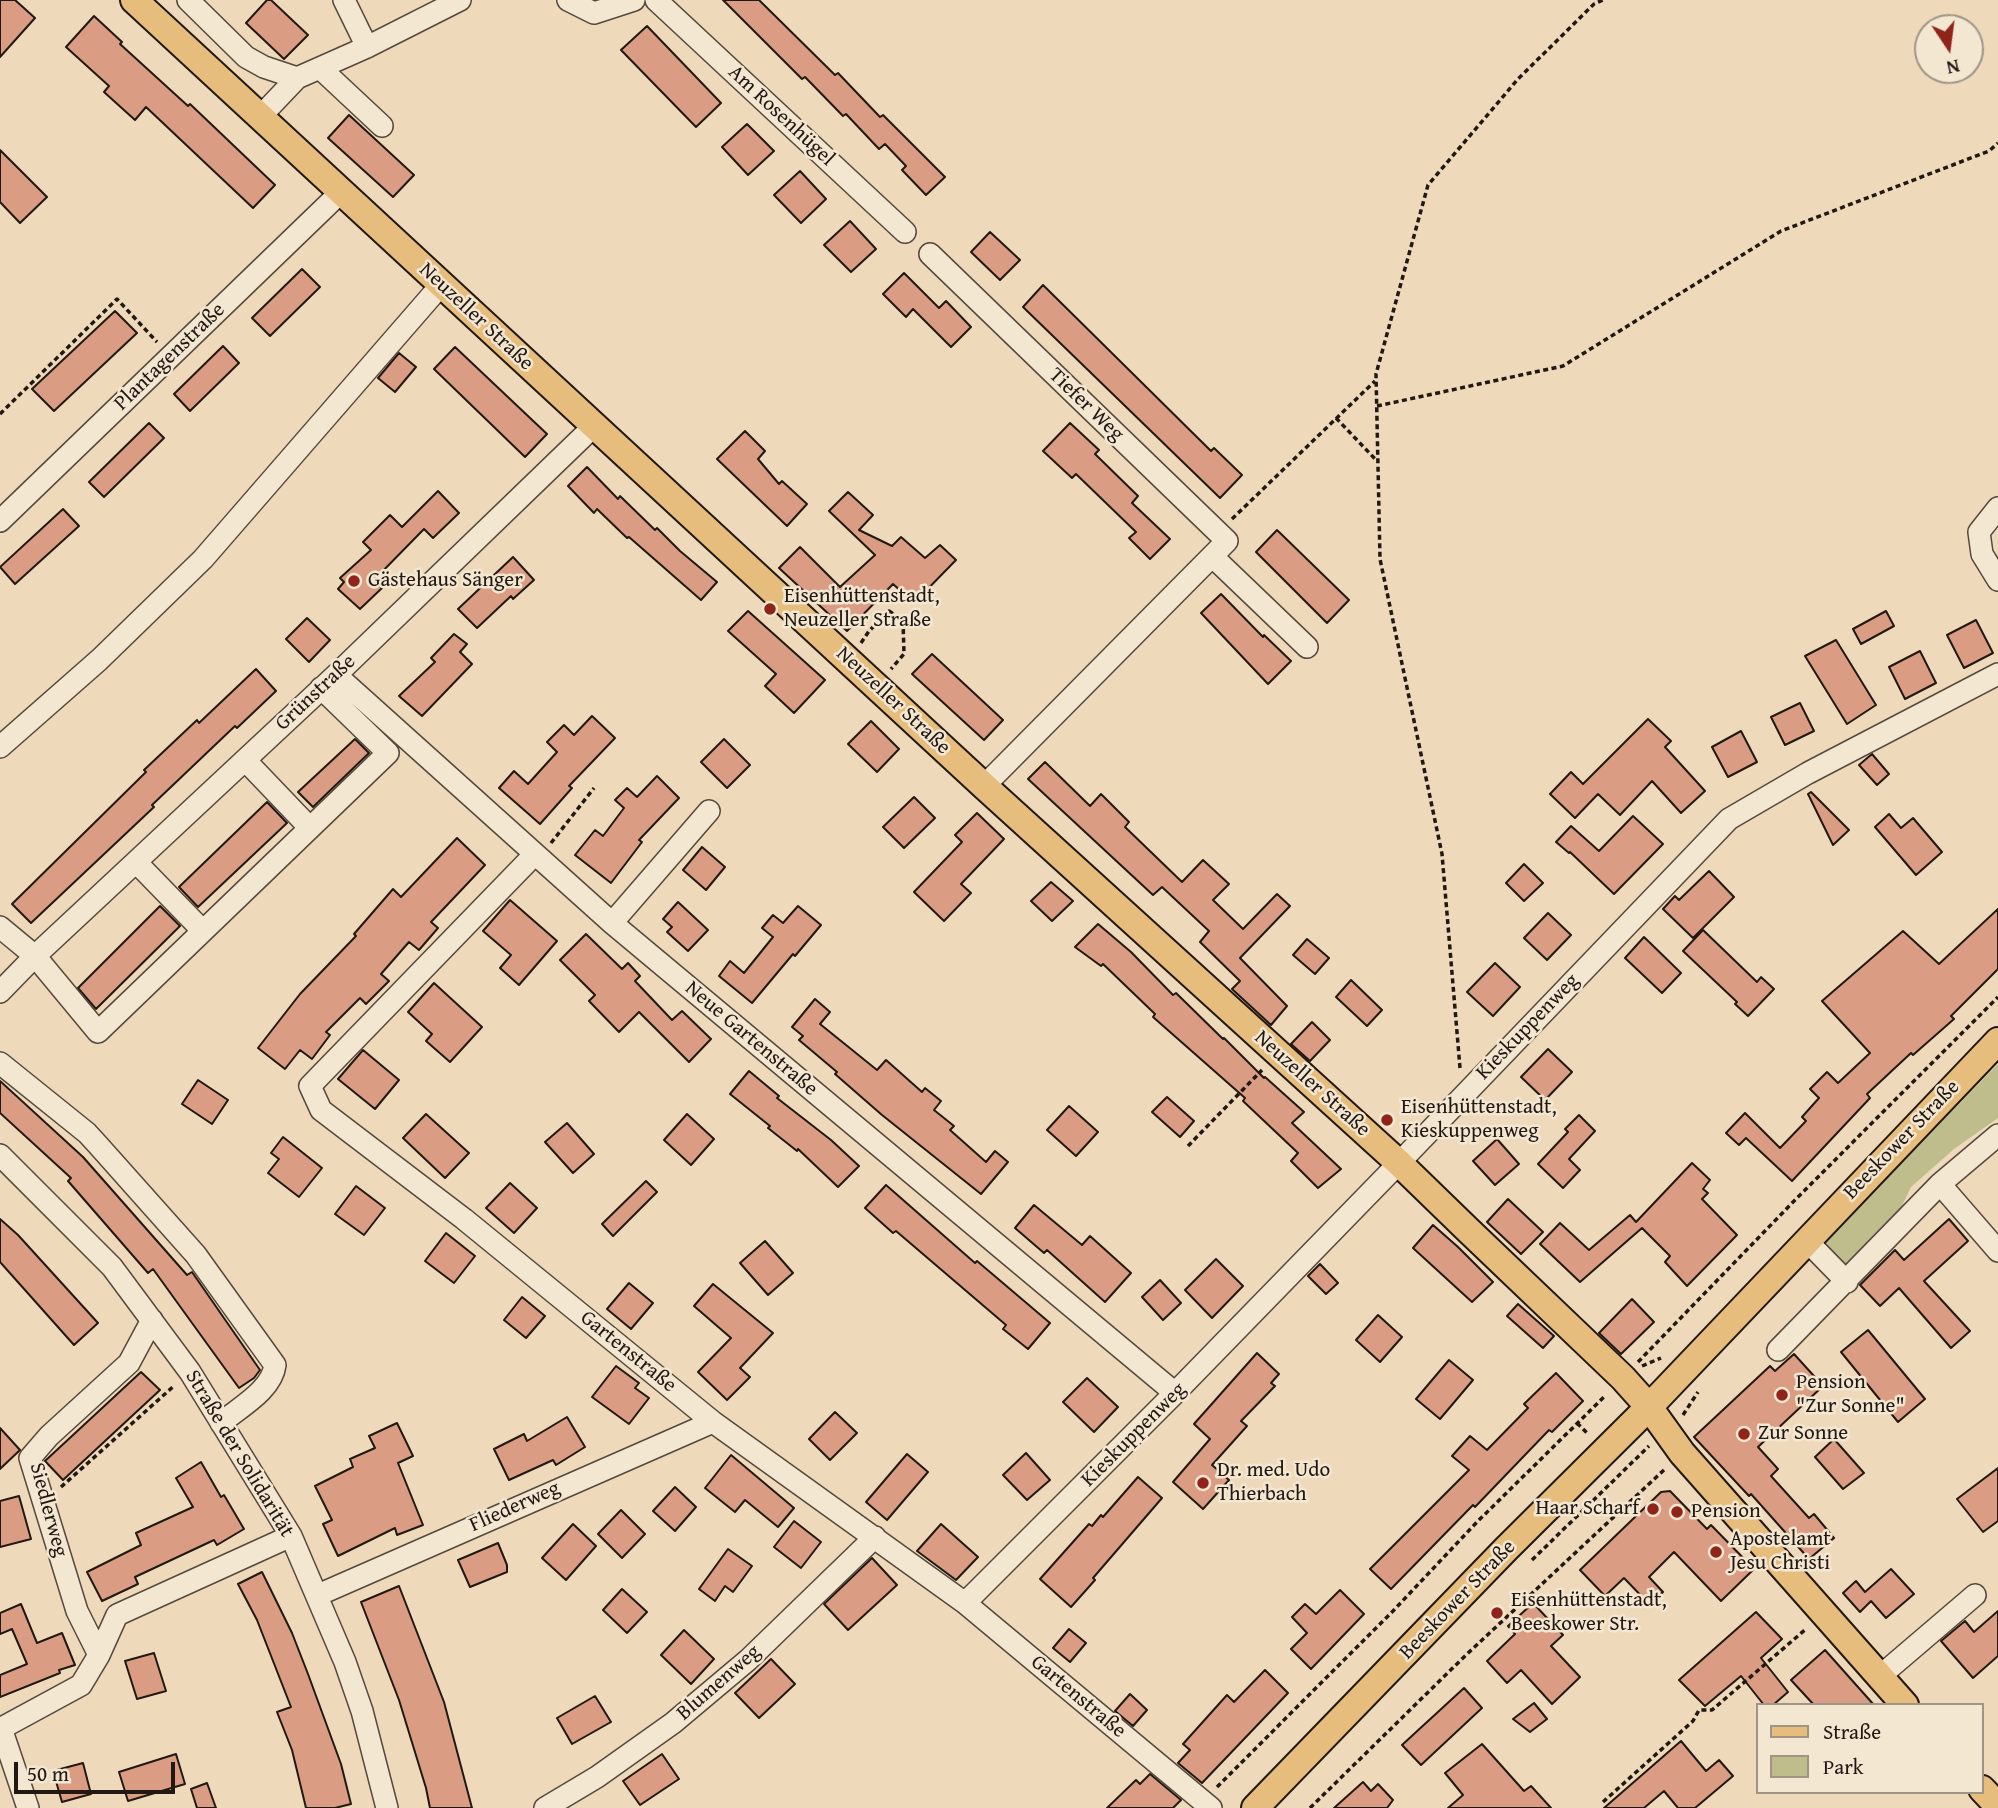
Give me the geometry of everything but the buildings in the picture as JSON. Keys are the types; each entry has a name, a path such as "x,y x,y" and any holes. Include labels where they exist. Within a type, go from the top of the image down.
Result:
{"main road":[{"name":"Neuzeller Straße","path":"134,0 984,786 1399,1163 1623,1378 1648,1406 1682,1453 1903,1703"},
{"name":"Beeskower Straße","path":"1255,1808 1648,1406 1998,1041"},
{"path":"1984,1791 1998,1806"}],"street":[{"path":"188,0 246,57 264,67 297,78"},
{"path":"344,0 367,47"},
{"path":"260,118 297,78 367,47 460,0"},
{"path":"568,0 594,13 634,0"},
{"name":"Am Rosenhügel","path":"656,0 905,232"},
{"path":"320,68 382,126"},
{"name":"Plantagenstraße","path":"0,522 340,193"},
{"name":"Tiefer Weg","path":"930,254 1218,533"},
{"path":"0,747 99,660 203,559 441,285"},
{"name":"Grünstraße","path":"0,992 35,956 329,682 594,426"},
{"path":"1998,508 1979,532 1982,554 1998,580"},
{"path":"984,786 1227,541 1218,533"},
{"path":"1212,556 1307,647"},
{"name":"Kieskuppenweg","path":"965,1603 1399,1163 1729,818 1808,773 1998,674"},
{"path":"0,927 35,956 98,1031 388,754 329,682"},
{"name":"Neue Gartenstraße","path":"329,682 612,923 1175,1393"},
{"path":"245,760 310,828"},
{"path":"612,923 709,811"},
{"name":"Gartenstraße","path":"537,857 310,1086 321,1110 464,1219 713,1422 965,1603 1207,1805"},
{"path":"136,862 203,931"},
{"path":"0,1063 88,1133 196,1255 275,1365 274,1375 266,1385 221,1423"},
{"path":"1778,1350 1940,1184 1998,1135"},
{"name":"Straße der Solidarität","path":"0,1155 112,1267 190,1372 290,1536 318,1595 362,1711 387,1808"},
{"path":"1940,1184 1998,1251"},
{"path":"1806,1240 1847,1282"},
{"name":"Siedlerweg","path":"99,1655 77,1611 30,1458 48,1436 129,1363 152,1320"},
{"name":"Fliederweg","path":"318,1595 713,1422"},
{"path":"27,1808 0,1728 81,1685 99,1655 117,1615 290,1536"},
{"name":"Blumenweg","path":"545,1808 597,1777 673,1723 752,1656 875,1537"},
{"path":"1879,1677 1975,1595"}],"path":[{"path":"1462,1096 1443,854 1380,559 1376,379 1428,185 1518,79 1594,4 1603,0"},
{"path":"1377,406 1563,366 1781,231 1989,151 1998,143"},
{"path":"0,414 117,299 170,357"},
{"path":"1218,533 1376,379"},
{"path":"1336,418 1378,462"},
{"path":"849,661 869,631 890,611 903,621 904,654 877,687"},
{"path":"537,857 594,788"},
{"path":"1207,1805 1477,1522 1623,1378 1796,1199 1998,997"},
{"path":"1188,1146 1278,1053"},
{"path":"43,1503 190,1372"},
{"name":"Beeskower Straße","path":"1310,1808 1466,1655 1682,1453"},
{"path":"1603,1802 1693,1721 1699,1710 1712,1710 1807,1629"}],"green space":[{"path":"1998,1064 1998,1118 1954,1149 1911,1187 1898,1214 1855,1260 1844,1266 1825,1249 1826,1241"}],"place":[{"name":"Gästehaus Sänger","path":"354,581"},
{"name":"Eisenhüttenstadt, Neuzeller Straße","path":"770,609"},
{"name":"Eisenhüttenstadt, Kieskuppenweg","path":"1387,1120"},
{"name":"Pension \"Zur Sonne\"","path":"1782,1395"},
{"name":"Zur Sonne","path":"1744,1434"},
{"name":"Dr. med. Udo Thierbach","path":"1203,1483"},
{"name":"Haar Scharf","path":"1653,1509"},
{"name":"Pension","path":"1677,1512"},
{"name":"Apostelamt Jesu Christi","path":"1716,1552"},
{"name":"Eisenhüttenstadt, Beeskower Str.","path":"1497,1613"}]}
